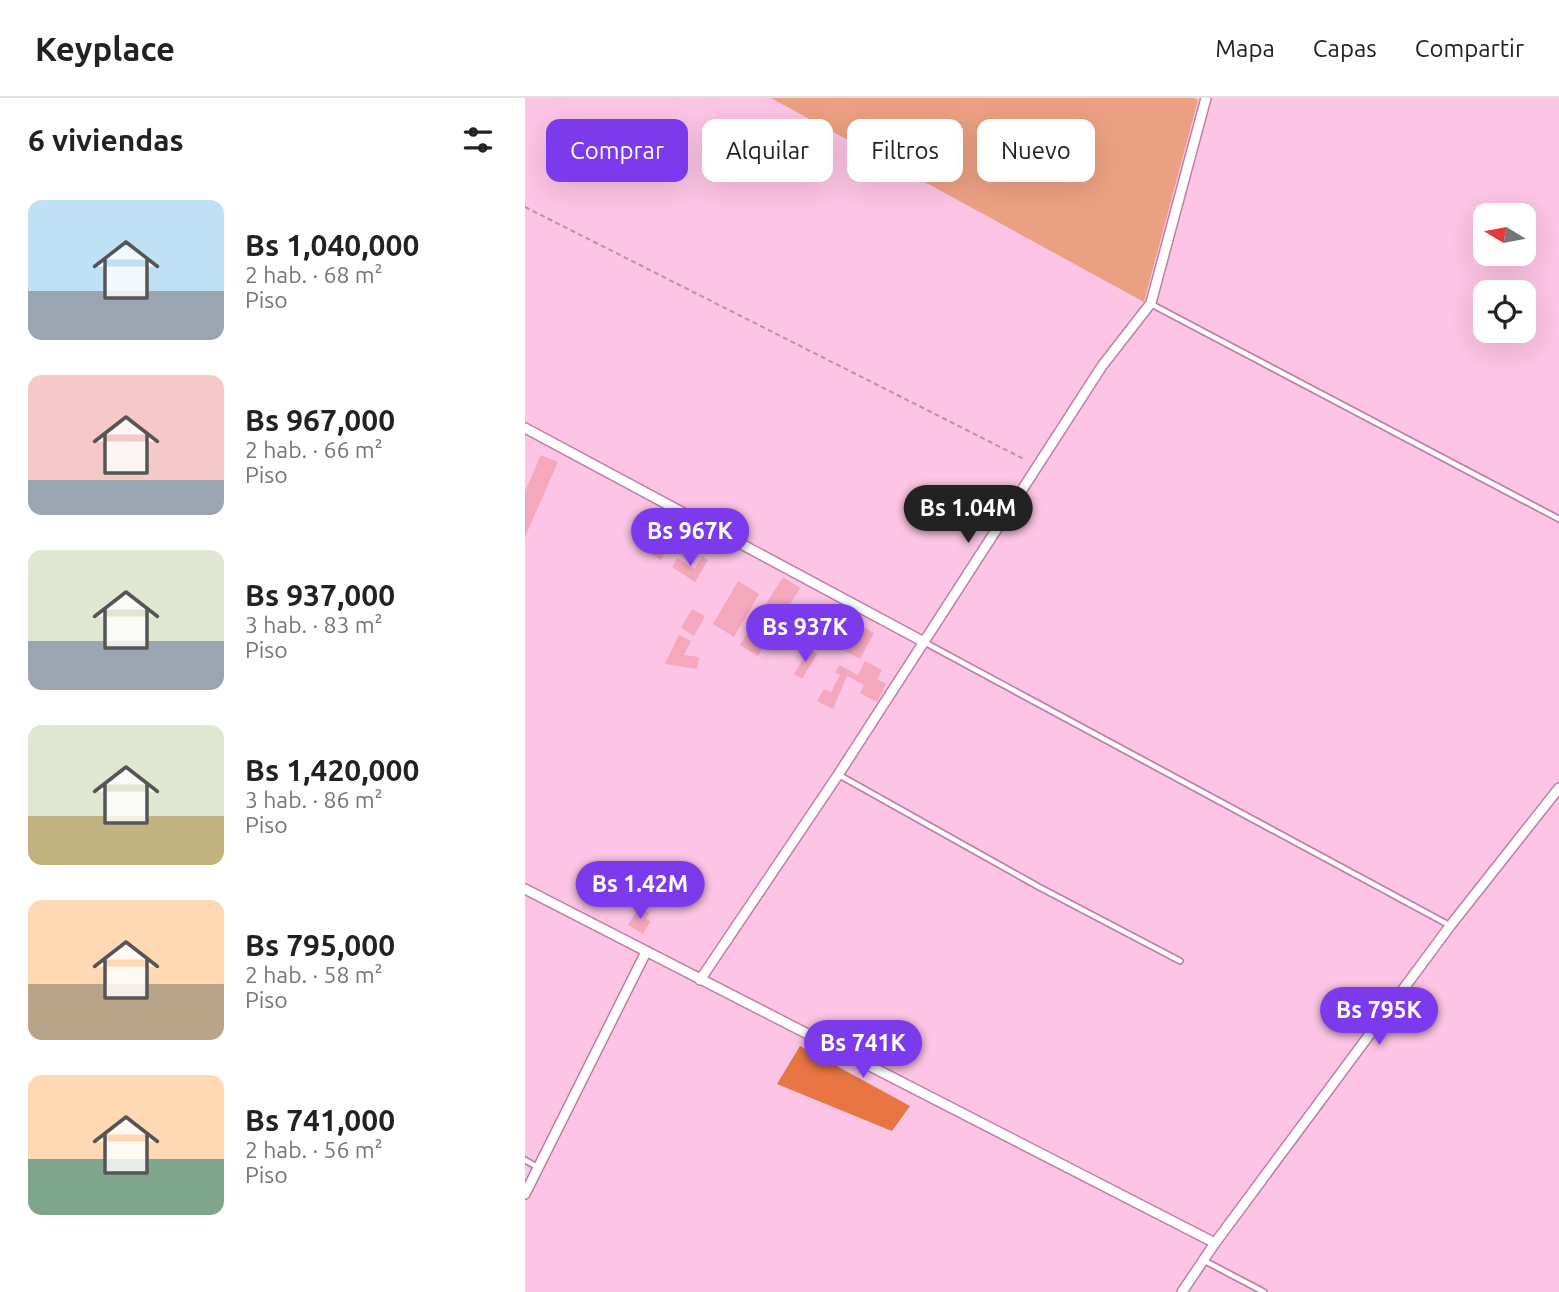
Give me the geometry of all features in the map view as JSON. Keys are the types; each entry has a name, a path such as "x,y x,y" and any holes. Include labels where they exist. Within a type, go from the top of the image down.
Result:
{"street":[{"path":"699,980 838,775 1102,366 1151,303 1206,98"},
{"path":"525,428 924,642"},
{"path":"1182,1292 1215,1243 1450,926 1559,788"},
{"path":"525,889 1215,1243"},
{"path":"525,1194 646,952"}],"lane":[{"path":"1151,303 1559,519"},
{"path":"924,642 1450,926"},
{"path":"838,775 1039,887 1180,961"},
{"path":"525,1160 538,1167"},
{"path":"1205,1261 1264,1292"}],"path":[{"path":"525,207 1024,460"}],"shaded area":[{"path":"771,98 1198,100 1144,302 925,182 963,182 963,119 847,119 847,140 833,132 833,119 809,119"},
{"path":"800,1046 910,1106 892,1131 777,1084"}],"building":[{"path":"541,455 558,462 525,537 525,491"},
{"path":"688,523 700,530 693,543 681,536"},
{"path":"659,542 668,547 661,560 651,554"},
{"path":"702,556 708,560 695,582 672,567 677,558 695,569"},
{"path":"783,577 800,588 758,656 740,645"},
{"path":"738,581 759,594 734,637 713,624"},
{"path":"692,609 705,616 694,636 681,628"},
{"path":"859,625 874,633 860,659 845,651"},
{"path":"679,635 691,641 684,655 699,657 697,669 665,664"},
{"path":"809,649 817,654 802,679 794,674"},
{"path":"865,661 882,670 877,679 886,684 877,702 860,693 864,685 847,676 833,709 817,701 824,689 831,692 840,675 835,673 839,665 858,675"},
{"path":"639,907 649,913 646,918 650,922 643,934 628,925"}]}
